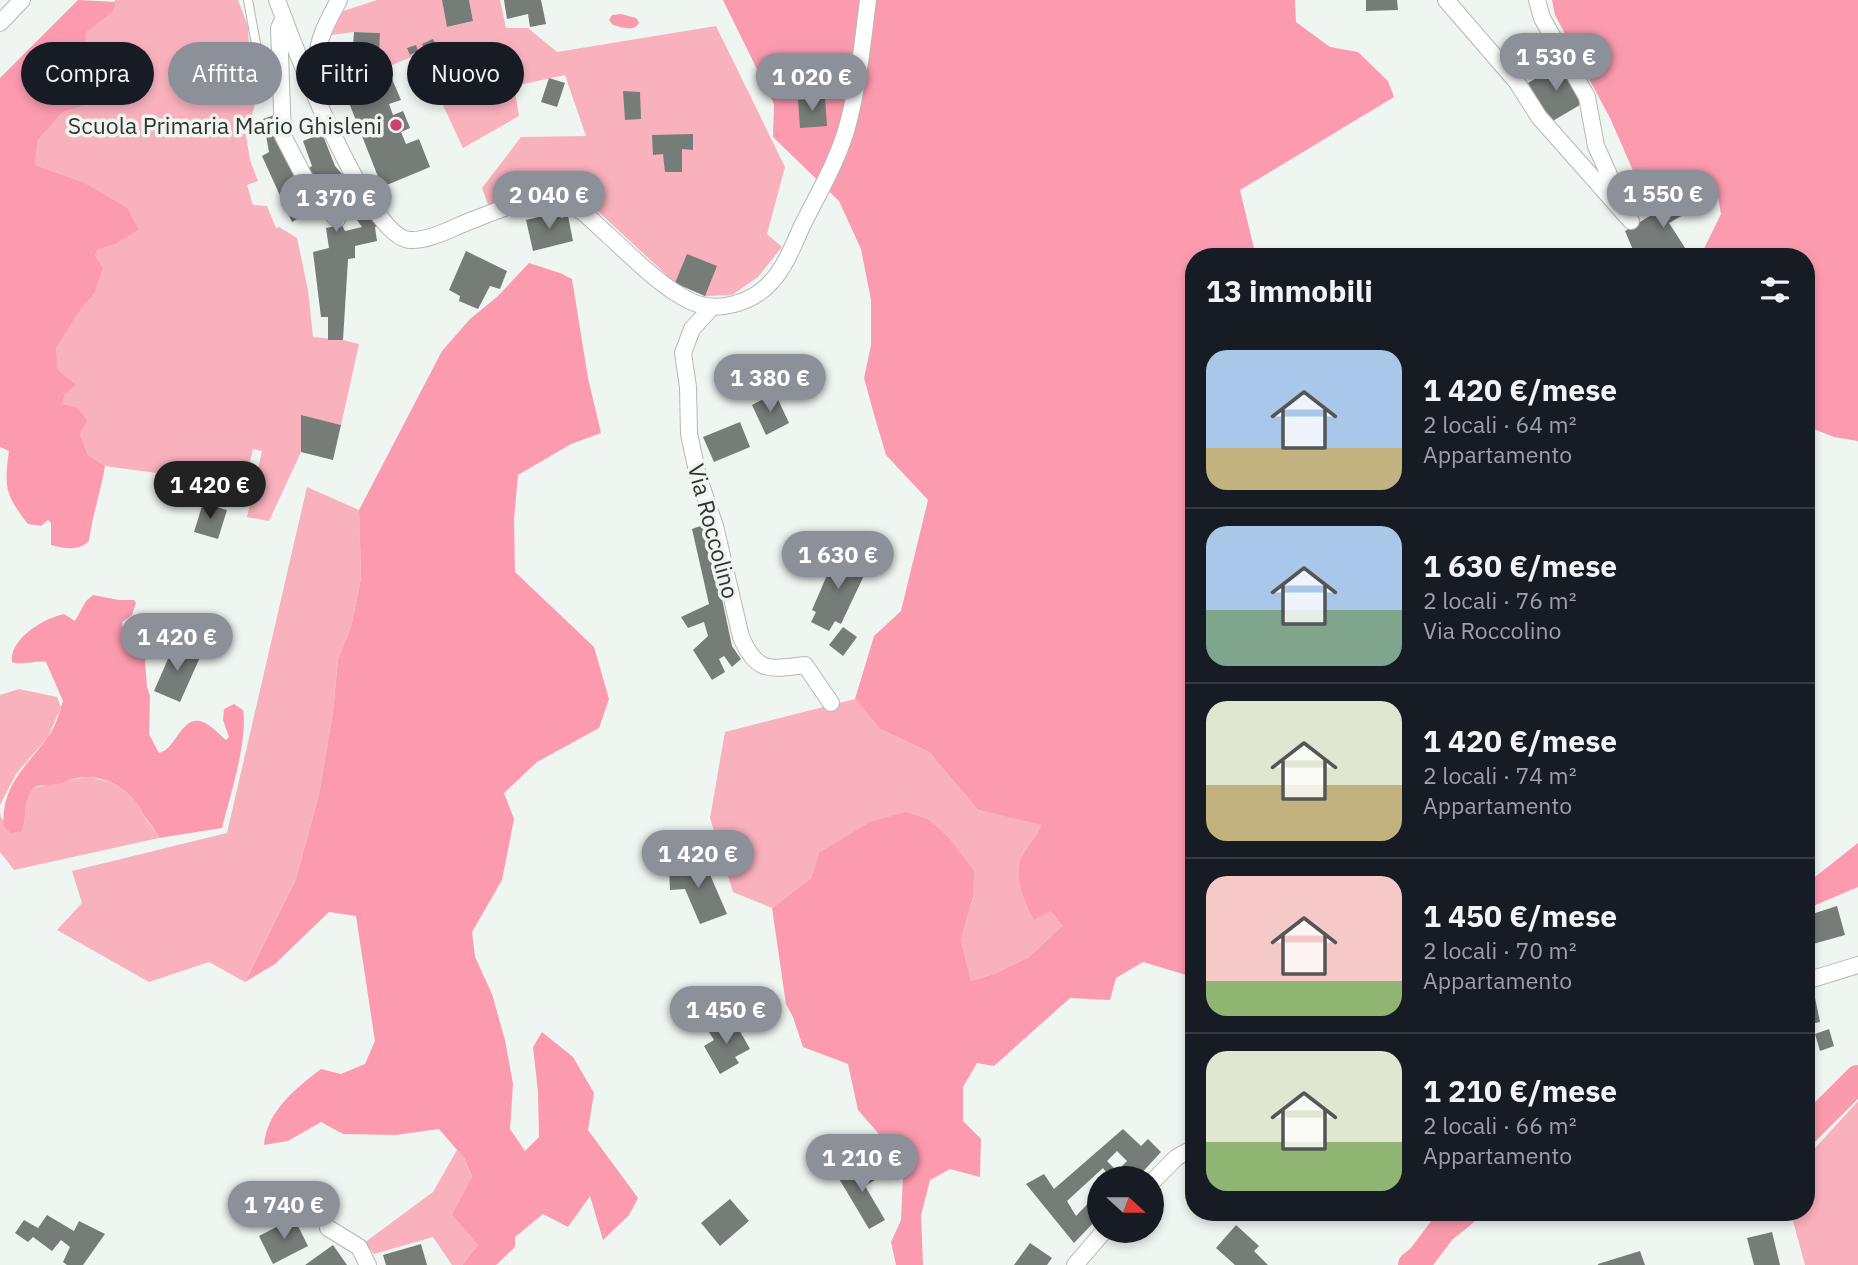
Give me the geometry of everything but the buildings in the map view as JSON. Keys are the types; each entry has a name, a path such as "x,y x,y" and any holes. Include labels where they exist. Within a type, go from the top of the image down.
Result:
{"street":[{"path":"0,23 22,0"},
{"path":"277,0 296,47"},
{"path":"320,42 321,34 339,0"},
{"path":"1446,0 1516,81 1539,117 1631,221 1596,146 1587,97 1542,18 1537,0"},
{"path":"320,105 345,159 383,222 408,240 433,236 519,203 542,199 564,202 582,210 657,278 691,302 712,307 737,304 757,294 773,281 793,246 836,156 849,121 870,1"},
{"path":"284,18 279,28 283,136 311,190 337,219"},
{"name":"Via Roccolino","path":"712,307 692,328 683,353 688,387 688,433 698,476 715,526 741,637 748,654 761,666 772,668 805,665 831,704"},
{"path":"1815,978 1858,965"},
{"path":"1164,1170 1185,1153"},
{"path":"328,1228 359,1247 368,1265"},
{"path":"1075,1265 1094,1243"}],"lane":[{"path":"248,0 256,42"}],"shaded area":[{"path":"78,0 116,2 112,12 87,32 85,42 36,42"},
{"path":"115,0 238,0 248,26 249,42 168,42 168,105 255,105 248,129 245,129 250,160 258,181 247,185 253,205 267,206 276,228 279,227 297,238 308,290 313,337 359,344 341,425 301,416 301,452 269,521 247,517 262,451 253,449 244,485 105,466 88,455 80,434 62,404 65,394 58,370 56,348 94,294 95,256 98,248 116,244 139,230 103,195 83,182 35,165 38,140 63,112 87,105 154,105 154,42 85,42 87,32 111,12"},
{"path":"377,0 442,0 448,27 473,21 469,0 500,0 506,28 528,28 557,52 716,26 785,167 767,234 782,247 758,277 732,295 705,296 675,283 587,201 569,193 550,190 521,194 489,207 482,188 521,137 586,136 565,75 524,84 524,42 407,42 407,59 393,65 393,42 380,42 380,33 331,35 337,13"},
{"path":"723,0 1295,0 1296,22 1330,47 1358,52 1388,81 1394,97 1240,190 1254,248 1185,248 1185,975 1143,962 1116,978 1110,1000 1070,998 994,1066 977,1063 963,1087 963,1121 981,1139 980,1177 950,1169 930,1180 921,1215 923,1265 896,1265 891,1242 901,1220 904,1153 892,1149 858,1110 848,1064 803,1047 786,1004 772,908 811,878 819,853 870,822 906,812 929,820 949,838 974,871 973,897 961,940 971,981 994,974 1029,957 1062,926 1051,911 1034,920 1019,879 1023,854 1042,825 978,810 929,752 880,729 855,699 874,636 901,611 928,500 886,455 864,378 871,345 871,300 861,249 839,201 773,137 774,104"},
{"path":"1552,0 1858,0 1858,441 1834,437 1815,430 1815,248 1704,248 1721,214 1716,185 1687,172 1649,181 1634,173 1610,118 1555,15"},
{"path":"621,14 636,18 639,22 635,27 628,28 613,25 609,20 612,15"},
{"path":"21,57 21,105 87,105 63,112 38,140 35,165 83,182 127,208 139,230 116,244 98,249 95,256 103,268 94,294 56,348 58,370 76,385 65,394 62,404 77,408 87,420 80,434 88,455 105,466 89,541 71,548 51,545 51,523 48,520 41,526 28,524 20,514 8,490 9,451 0,447 0,78"},
{"path":"443,105 517,105 519,116 463,148"},
{"path":"529,263 572,279 588,378 601,433 571,444 518,475 514,519 515,572 594,647 609,699 599,728 537,762 504,793 514,819 502,880 472,932 475,957 492,994 505,1040 513,1084 510,1129 525,1151 539,1137 533,1047 542,1032 573,1057 594,1093 588,1130 638,1198 629,1215 603,1240 590,1196 568,1227 543,1214 515,1237 515,1247 496,1265 462,1265 478,1245 452,1215 472,1177 464,1158 439,1129 395,1135 343,1134 321,1122 288,1141 264,1145 266,1133 276,1111 292,1093 321,1069 341,1074 365,1064 375,1041 356,916 329,912 275,964 245,982 296,879 319,794 333,712 338,659 351,627 361,578 359,510 442,351 470,319 497,297"},
{"path":"307,487 359,510 361,578 351,627 338,659 333,712 319,794 296,879 245,982 209,962 149,982 57,930 82,903 72,871 227,833"},
{"path":"93,595 134,600 136,603 132,615 122,622 124,636 132,639 138,633 148,631 158,639 145,661 150,696 149,734 159,753 170,746 189,723 195,721 206,723 226,740 229,737 223,720 224,709 234,704 243,710 241,753 222,828 159,838 139,805 127,792 109,781 84,777 34,788 27,799 22,831 11,833 4,827 6,800 11,788 51,733 63,701 46,662 12,662 16,645 29,631 56,616 64,614 75,621 86,601"},
{"path":"19,689 57,697 61,707 48,737 16,774 0,805 0,695"},
{"path":"855,699 880,729 929,752 978,810 1043,825 1022,855 1034,919 1051,911 1062,926 1029,957 994,974 971,981 961,940 973,898 819,853 811,878 772,908 733,892 710,818 725,732"},
{"path":"89,777 110,783 129,793 159,838 14,870 0,852 0,812 1,818 22,831 30,792 38,787"},
{"path":"1858,843 1858,887 1815,905 1815,877"},
{"path":"1858,1101 1858,1265 1805,1265 1793,1221 1815,1221 1815,1148"},
{"path":"457,1150 464,1158 472,1178 453,1216 478,1245 462,1265 452,1265 433,1237 374,1254 364,1243 433,1192"}],"waterway":[{"path":"1815,1122 1858,1079"},
{"path":"1412,1265 1453,1221"}],"place":[{"name":"Scuola Primaria Mario Ghisleni","path":"396,125"}]}
